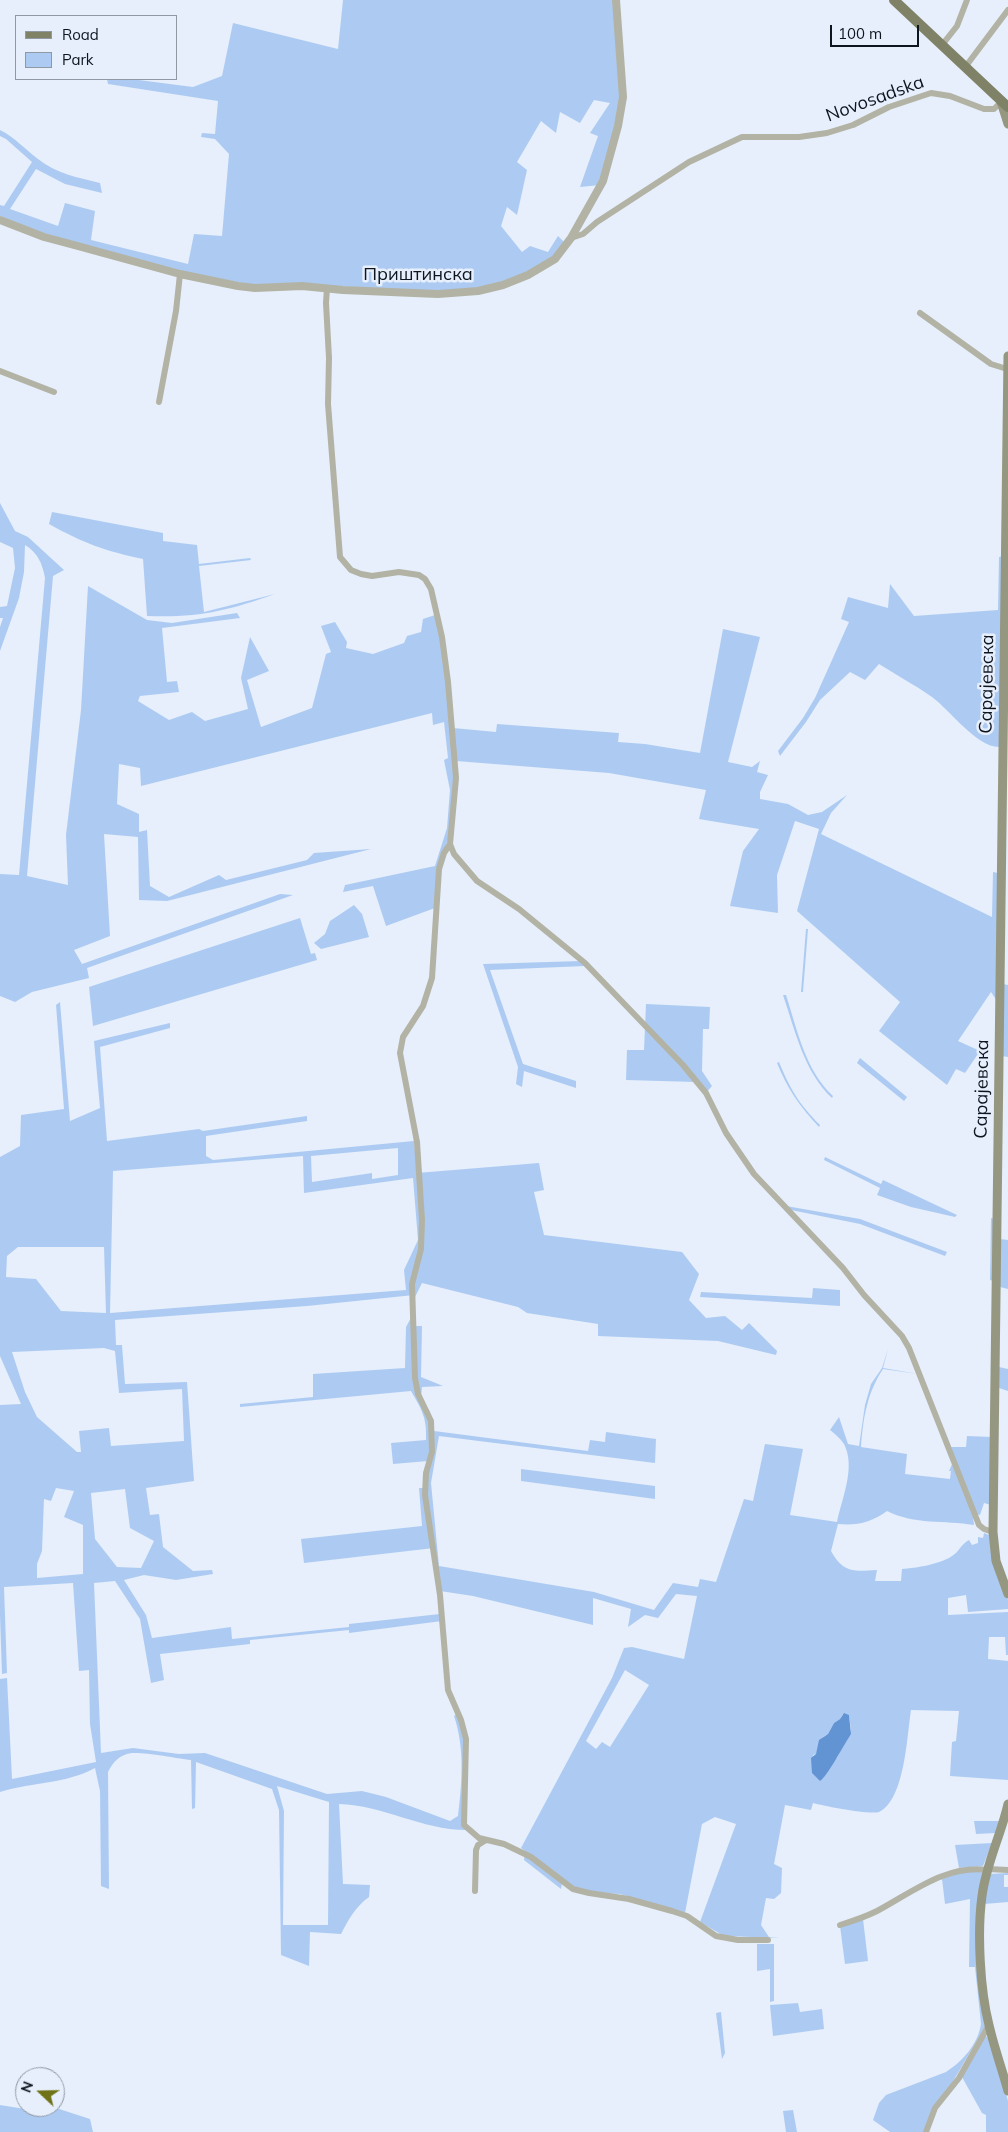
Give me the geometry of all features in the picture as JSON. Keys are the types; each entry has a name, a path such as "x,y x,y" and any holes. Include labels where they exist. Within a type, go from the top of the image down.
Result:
{"main road":[{"path":"894,0 966,66 1004,105 1008,124"},
{"name":"Сарајевска","path":"1008,356 993,1532 996,1561 1008,1594"},
{"path":"1008,1804 988,1869 982,1896 980,1922 982,1975 989,2025 1008,2091"}],"street":[{"name":"Приштинска","path":"0,220 44,237 180,274 255,288 302,286 438,294 491,288 517,280 546,266 555,259 572,238 603,181 622,110 623,72 616,0"},
{"path":"942,45 957,26 967,0"},
{"path":"966,66 1008,10"},
{"name":"Novosadska","path":"572,238 583,234 597,222 689,162 742,137 799,138 827,134 853,125 889,107 931,93 950,96 984,109 994,109 1004,105"},
{"path":"159,402 176,311 180,274"},
{"path":"328,288 326,303 329,358 328,404 339,552 343,562 356,573 366,575 414,573 425,579 430,589 447,662 456,778 450,844 454,854 477,882 519,909 568,948 683,1065 706,1093 726,1133 754,1174 834,1258 864,1295 902,1336 909,1348 979,1525 993,1532"},
{"path":"920,313 991,364 1007,369"},
{"path":"0,370 54,392"},
{"path":"450,844 444,852 438,869 432,978 423,1006 403,1036 400,1053 417,1142 421,1208 422,1242 413,1277 412,1296 416,1385 418,1394 429,1413 432,1432 432,1452 426,1473 425,1495 440,1595 448,1690 461,1720 466,1739 466,1794 463,1820 467,1829 474,1836 504,1844 522,1852 573,1889 629,1899 672,1911 687,1916 716,1936 733,1939 768,1940"},
{"path":"475,1891 476,1850 478,1845 486,1840"},
{"path":"840,1925 874,1912 922,1885 945,1875 966,1869 1008,1870"},
{"path":"926,2132 935,2108 959,2078 989,2025"}],"green space":[{"path":"343,0 613,0 621,93 615,139 600,185 580,187 598,136 590,133 610,103 594,100 580,123 560,112 556,133 541,121 517,162 527,170 517,215 507,207 501,226 522,252 530,246 548,252 558,236 566,244 556,257 502,284 464,290 426,291 299,284 253,285 174,270 56,239 0,216 0,205 4,206 32,162 0,136 0,130 52,168 100,183 102,193 65,184 36,169 10,209 58,226 65,203 95,211 91,240 188,264 194,234 222,236 229,154 215,139 201,137 202,133 215,134 218,101 108,84 107,80 139,80 193,87 222,76 233,23 338,49"},
{"path":"0,503 15,531 28,537 64,570 53,576 27,876 68,885 66,835 81,710 88,586 147,620 172,623 237,613 240,618 162,628 167,682 177,681 179,692 140,696 138,701 169,720 192,712 205,721 248,709 241,678 250,637 269,671 247,680 261,727 312,708 326,654 331,652 321,626 335,622 347,642 346,648 373,654 404,643 407,636 421,632 423,619 435,615 444,656 455,786 448,840 438,865 435,908 386,926 373,886 343,892 345,885 435,866 447,828 450,790 444,760 448,758 444,722 433,725 432,713 141,786 140,768 119,764 117,804 139,814 139,832 147,830 150,886 169,897 219,875 226,880 307,860 314,853 371,849 167,901 139,900 138,837 104,834 110,936 74,950 82,964 280,894 293,895 87,968 89,978 32,992 15,1002 0,996 0,874 19,875 45,578 39,559 25,545 24,572 19,598 0,651 0,627 3,618 0,618 0,607 7,606 15,568 13,548 0,542"},
{"path":"52,512 163,533 163,541 197,545 199,564 250,558 251,560 199,566 204,612 275,594 242,605 212,612 182,616 147,616 143,559 95,546 61,531 49,524"},
{"path":"1003,556 1000,747 991,746 973,735 932,697 879,664 865,680 850,672 820,700 780,756 778,751 803,718 815,698 849,622 841,619 848,597 888,608 890,584 914,616 998,610 999,557"},
{"path":"723,629 760,637 728,762 752,767 760,761 757,772 768,775 760,792 760,799 788,804 808,815 822,812 847,795 831,813 821,834 992,917 993,872 998,873 997,1001 991,992 958,1041 980,1051 965,1073 956,1069 947,1085 879,1031 900,1002 797,911 819,829 795,821 777,875 778,913 730,906 743,851 759,829 699,819 706,790 609,773 456,761 453,728 496,732 497,724 619,733 618,742 645,744 700,753"},
{"path":"354,905 362,914 369,937 321,949 314,943 325,934 330,921"},
{"path":"300,918 311,954 315,953 317,960 93,1026 89,987"},
{"path":"806,929 808,929 803,992 801,992"},
{"path":"581,961 585,966 490,970 523,1064 576,1081 576,1088 524,1071 522,1087 516,1084 518,1067 483,964"},
{"path":"1003,984 1008,985 1008,1057 1002,1056"},
{"path":"783,995 786,995 798,1035 809,1062 823,1086 833,1096 832,1098 822,1088 807,1063"},
{"path":"60,1002 70,1121 100,1108 94,1041 170,1023 170,1028 100,1047 107,1141 199,1129 203,1131 307,1116 307,1121 206,1136 206,1156 213,1160 414,1141 417,1173 539,1163 544,1190 534,1192 544,1235 682,1252 699,1274 689,1300 706,1318 725,1316 742,1330 749,1323 777,1351 776,1355 718,1341 598,1336 598,1324 527,1313 518,1307 422,1283 414,1299 414,1295 307,1306 115,1320 116,1345 122,1345 125,1384 187,1382 194,1481 146,1488 150,1515 159,1514 163,1547 193,1571 212,1570 213,1574 176,1580 144,1575 124,1580 146,1615 152,1638 231,1627 232,1639 349,1627 349,1624 440,1614 442,1621 349,1633 349,1630 250,1640 250,1644 160,1654 164,1680 151,1683 140,1619 115,1581 94,1583 101,1753 133,1748 179,1754 205,1753 327,1794 362,1791 386,1797 450,1821 458,1816 461,1779 460,1741 454,1716 456,1714 464,1729 466,1830 434,1826 371,1808 339,1804 343,1884 370,1885 369,1897 356,1909 341,1934 310,1932 309,1966 281,1955 279,1810 272,1789 196,1762 195,1808 192,1809 191,1760 138,1753 120,1757 114,1762 108,1772 109,1889 101,1886 100,1791 95,1768 61,1780 0,1792 0,1679 7,1678 12,1779 96,1762 90,1724 89,1670 79,1671 73,1583 4,1587 7,1673 2,1674 0,1616 0,1405 21,1404 0,1356 0,1157 20,1146 21,1115 64,1109 56,1005","holes":["398,1148 398,1175 372,1179 372,1173 312,1182 311,1156","303,1156 304,1193 413,1178 418,1240 404,1270 406,1290 110,1313 113,1171","18,1247 104,1247 106,1313 61,1311 36,1279 6,1277 7,1256","104,1348 115,1351 119,1393 182,1389 184,1441 111,1446 109,1428 79,1431 81,1452 77,1452 37,1417 25,1392 12,1352","56,1488 74,1491 64,1517 83,1525 83,1574 37,1578 37,1564 42,1551 44,1499 51,1501","125,1489 130,1528 154,1541 141,1568 117,1567 95,1539 91,1493","277,1786 329,1802 328,1925 283,1925 284,1811"]},
{"path":"646,1004 710,1007 709,1029 703,1029 702,1071 712,1086 705,1094 696,1082 626,1080 627,1050 644,1050"},
{"path":"860,1058 907,1097 904,1101 857,1063"},
{"path":"779,1062 796,1096 820,1125 819,1127 800,1105 790,1089 777,1063"},
{"path":"825,1157 881,1184 883,1180 957,1215 955,1217 911,1207 877,1195 880,1188 824,1160"},
{"path":"786,1206 860,1219 947,1252 945,1256 860,1224 791,1210"},
{"path":"991,1218 995,1219 994,1281 990,1280"},
{"path":"1000,1239 1008,1240 1008,1289 1000,1287"},
{"path":"813,1288 840,1290 840,1306 700,1297 701,1292 812,1298"},
{"path":"413,1314 416,1326 422,1326 421,1377 443,1386 422,1387 421,1397 430,1412 434,1431 588,1451 590,1440 605,1442 606,1432 656,1439 655,1463 439,1436 431,1483 439,1566 594,1592 654,1610 673,1583 698,1587 700,1579 716,1582 744,1499 753,1501 765,1444 803,1449 790,1515 837,1522 847,1483 849,1463 844,1444 830,1430 839,1417 848,1444 859,1446 865,1405 871,1384 882,1368 888,1349 883,1368 918,1374 883,1369 873,1387 867,1406 861,1447 907,1454 905,1474 950,1479 951,1471 949,1471 953,1462 973,1517 974,1525 919,1520 887,1511 876,1518 864,1522 838,1524 831,1551 840,1564 850,1570 877,1570 875,1581 901,1581 902,1569 921,1567 942,1561 954,1554 969,1540 972,1545 978,1543 978,1537 983,1538 984,1533 989,1535 1002,1586 1008,1600 1008,1609 968,1612 966,1595 948,1598 948,1615 1008,1612 1008,1655 1006,1655 1005,1637 989,1637 988,1659 1008,1661 1008,1780 950,1776 952,1742 956,1741 959,1711 911,1710 906,1750 899,1781 888,1805 879,1812 857,1811 813,1803 811,1810 785,1805 774,1864 782,1868 781,1893 774,1899 766,1898 761,1925 769,1937 780,1938 724,1936 700,1922 736,1824 715,1817 702,1824 685,1913 620,1894 597,1893 562,1883 561,1889 524,1860 525,1851 521,1848 612,1678 624,1648 632,1647 684,1659 697,1596 676,1594 658,1618 645,1615 628,1627 631,1609 593,1598 593,1625 473,1596 440,1591 434,1548 304,1563 301,1539 422,1526 419,1488 424,1488 428,1461 393,1464 391,1443 426,1440 426,1426 423,1414 411,1391 240,1407 240,1404 313,1397 313,1374 405,1368 406,1327","holes":["625,1670 649,1685 610,1747 602,1742 596,1749 586,1741","843,1714 849,1715 851,1730 837,1758 816,1775 812,1772 813,1755 816,1754 823,1737 828,1734 834,1723"]},
{"path":"999,1367 1008,1369 1008,1391 999,1388"},
{"path":"967,1436 992,1437 991,1505 984,1503 980,1515 976,1514 951,1447 966,1447"},
{"path":"521,1469 655,1486 655,1499 521,1481"},
{"path":"974,1821 1000,1821 996,1833 976,1834"},
{"path":"992,1843 983,1866 959,1868 955,1845"},
{"path":"961,1872 983,1872 979,1893 985,2027 923,2132 890,2132 873,2120 879,2103 886,2095 946,2072 958,2063 973,2045 981,2024 975,1967 969,1967 970,1899 945,1904 942,1879"},
{"path":"1008,1873 1008,1875 1004,1875 1004,1887 1008,1887 1008,1902 984,1904 990,1874"},
{"path":"863,1919 868,1961 845,1964 840,1926"},
{"path":"757,1944 774,1944 774,2001 770,2002 770,1969 757,1971"},
{"path":"798,2003 800,2012 822,2009 824,2029 773,2036 770,2005"},
{"path":"721,2012 725,2053 722,2059 716,2013"},
{"path":"985,2036 990,2038 1008,2101 1008,2132 986,2132 986,2115 982,2113 962,2077"},
{"path":"0,2105 15,2107 15,2117 65,2117 65,2111 90,2119 93,2132 0,2132"},
{"path":"793,2110 797,2132 786,2132 783,2111"}],"water":[{"path":"844,1713 849,1715 851,1734 820,1781 812,1773 811,1758 816,1754 819,1740 828,1734 834,1723"}]}
